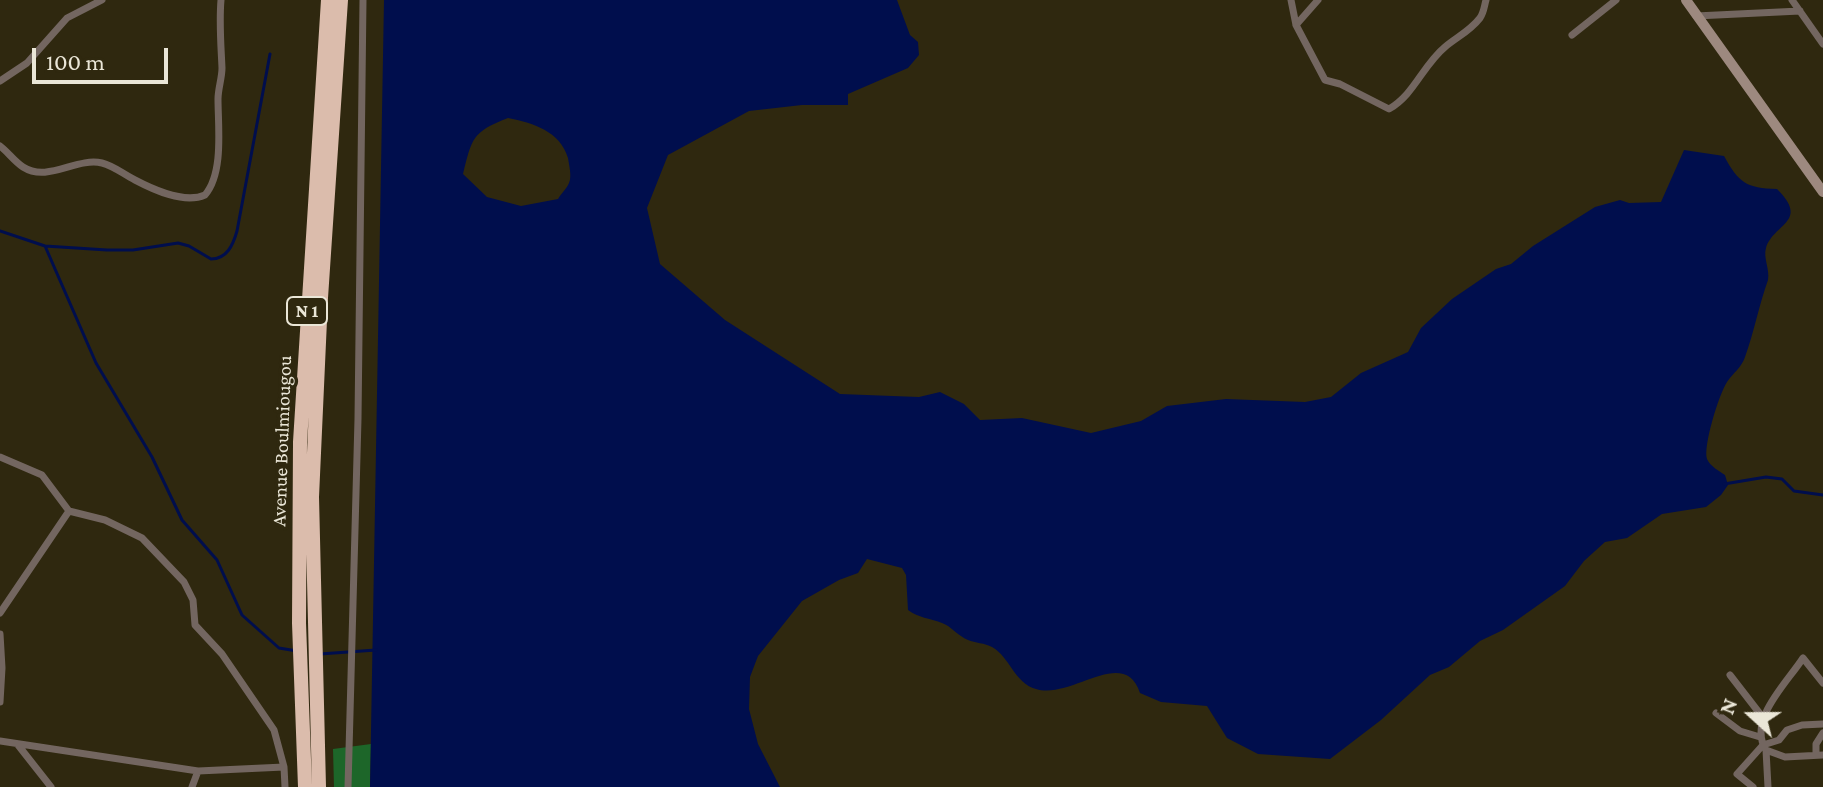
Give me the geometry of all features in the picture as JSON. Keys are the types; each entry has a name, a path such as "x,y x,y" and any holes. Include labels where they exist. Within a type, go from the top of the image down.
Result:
{"highway":[{"name":"Avenue Boulmiougou","path":"305,787 308,697 301,408 328,0"},
{"name":"Avenue Boulmiougou","path":"307,623 314,430 341,0"},
{"name":"Avenue Boulmiougou","path":"308,697 319,787"}],"street":[{"path":"0,81 27,63 67,18 102,0"},
{"path":"0,146 25,169 32,171 46,172 99,162 136,181 183,198 205,195 213,184 218,153 218,95 222,72 219,31 221,0"},
{"path":"348,787 358,419 363,0"},
{"path":"1291,0 1296,25 1325,80 1340,84 1389,109 1415,85 1429,62 1471,29 1483,13 1486,0"},
{"path":"1296,25 1318,0"},
{"path":"1572,35 1616,0"},
{"path":"1686,0 1823,192"},
{"path":"1792,0 1823,44"},
{"path":"1696,16 1800,11"},
{"path":"0,457 42,475 69,511 105,520 142,538 184,582 193,600 195,625 222,654 274,730 284,767 285,787"},
{"path":"0,613 69,511"},
{"path":"0,634 0,702"},
{"path":"1768,787 1763,744 1764,719 1803,658 1823,683"},
{"path":"1730,675 1764,719"},
{"path":"1716,713 1785,757 1820,754 1816,744 1823,733"},
{"path":"1768,777 1754,787 1737,774 1763,744 1779,740 1787,730 1823,724"},
{"path":"0,741 198,771 284,767"},
{"path":"18,745 51,787"},
{"path":"192,787 198,771"}],"green space":[{"path":"371,744 370,787 334,787 333,749"}],"shaded area":[{"path":"384,0 897,0 910,35 918,42 919,55 908,68 848,94 848,105 802,105 749,111 668,155 647,208 660,264 725,320 840,394 919,397 940,392 964,404 980,420 1022,418 1091,433 1141,421 1167,406 1226,399 1305,402 1331,397 1361,373 1408,352 1421,328 1452,299 1496,269 1511,264 1533,246 1595,207 1620,200 1629,203 1661,202 1684,150 1724,156 1739,178 1751,185 1777,189 1790,209 1787,222 1766,248 1768,280 1748,348 1742,364 1724,388 1709,432 1707,459 1725,475 1728,485 1721,495 1706,507 1662,514 1627,538 1605,542 1584,561 1565,586 1503,630 1480,641 1449,667 1430,675 1381,720 1330,759 1258,754 1227,738 1207,706 1161,702 1140,693 1132,679 1122,674 1096,677 1050,690 1029,686 992,647 968,640 945,624 908,610 906,575 902,568 867,559 858,573 802,601 758,656 750,677 749,709 758,744 780,787 370,787","holes":["508,118 544,130 564,149 570,177 558,199 521,206 487,197 463,174 475,138 480,132"]}],"waterway":[{"path":"0,231 45,246 133,250 178,243 211,259 221,257 231,246 237,231 270,54"},
{"path":"45,246 96,363 152,457 182,520 217,560 242,615 279,648 297,651"},
{"path":"1724,484 1766,477 1782,479 1794,491 1823,495"},
{"path":"320,654 376,650"}]}
